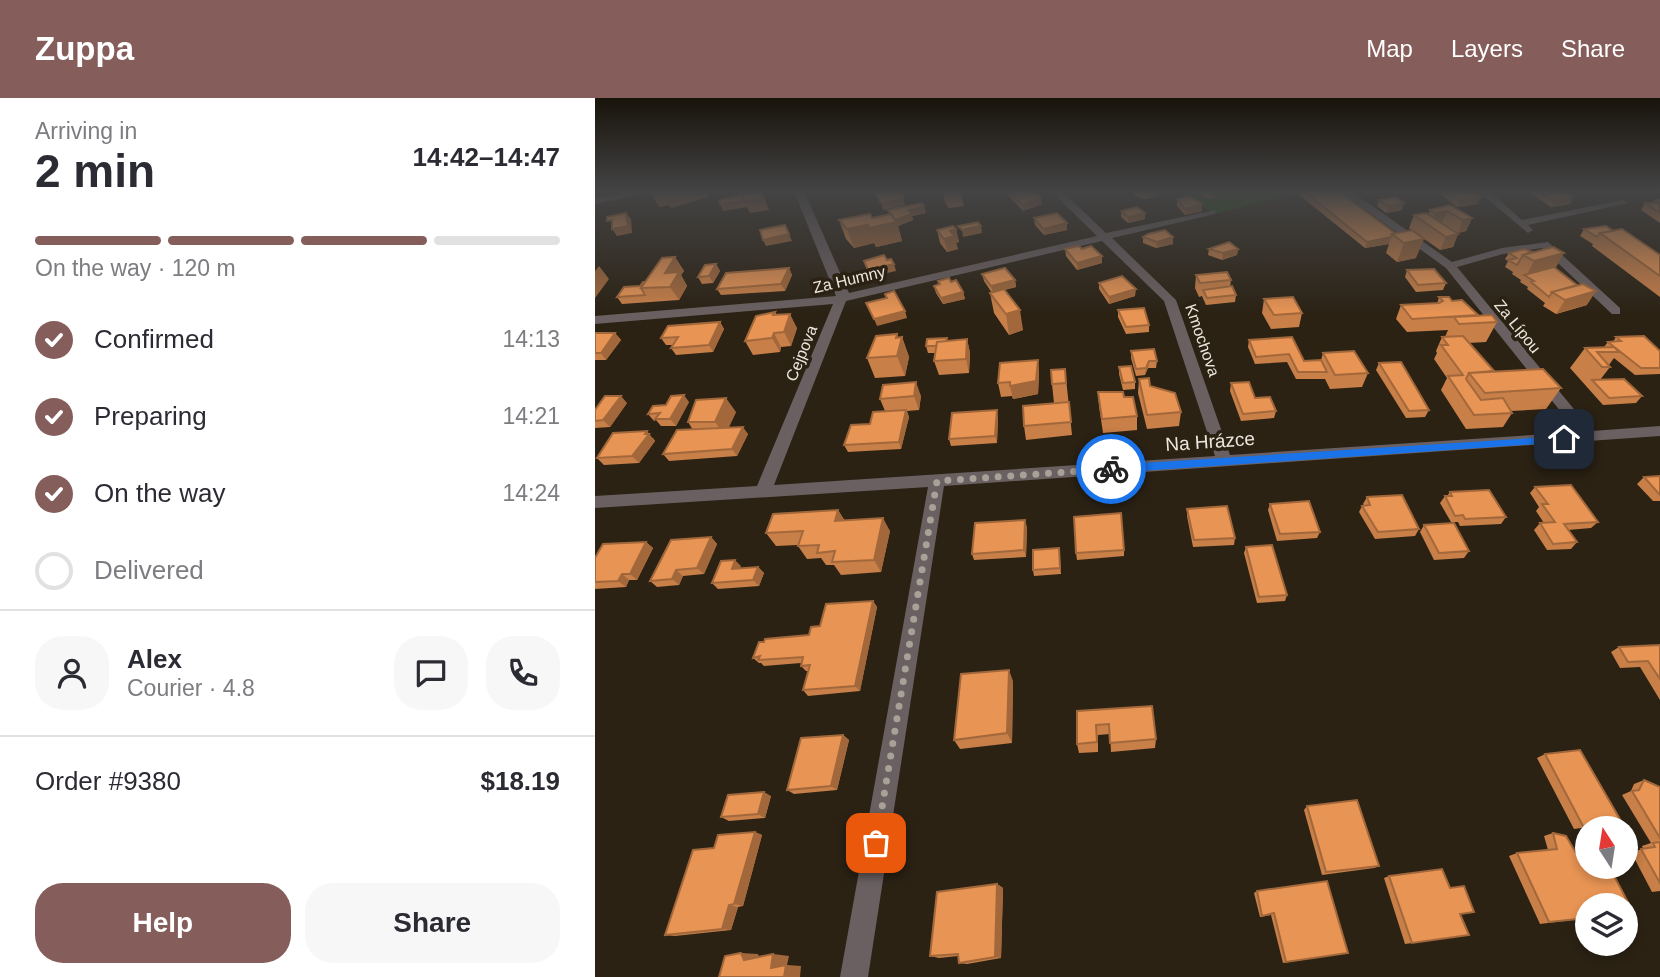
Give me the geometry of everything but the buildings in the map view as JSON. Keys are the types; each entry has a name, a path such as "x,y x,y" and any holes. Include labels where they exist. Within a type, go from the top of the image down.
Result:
{"street":[{"path":"817,232 842,289 842,298"},
{"name":"Kmochova","path":"1101,232 1155,282 1176,312 1224,461"},
{"name":"Za Humny","path":"595,320 812,304 1118,232"},
{"name":"Za Lípou","path":"1402,232 1450,266 1590,438"},
{"path":"1530,232 1616,311"},
{"path":"1450,266 1502,251 1544,244"},
{"name":"Cejpova","path":"764,490 842,298"},
{"name":"Na Hrázce","path":"595,502 1590,438 1660,431"},
{"path":"854,977 937,481"}],"way so far":[{"path":"876,843 937,481 1111,469"}],"route":[{"path":"1111,469 1564,439"}]}
